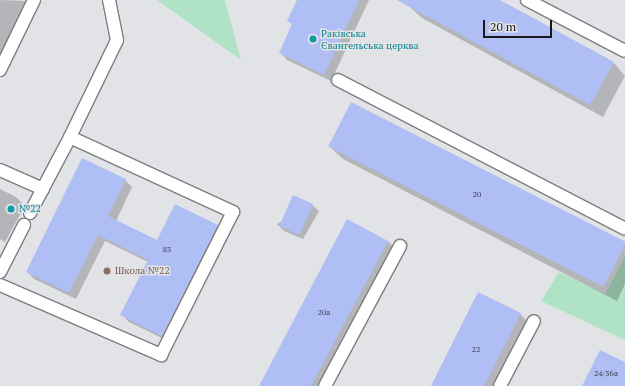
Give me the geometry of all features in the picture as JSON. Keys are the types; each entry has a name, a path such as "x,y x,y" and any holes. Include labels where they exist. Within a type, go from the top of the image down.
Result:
{"lane":[{"path":"0,70 34,0"},
{"path":"30,213 118,40 109,0"},
{"path":"527,0 625,51"},
{"path":"338,80 625,228"},
{"path":"0,285 161,355 233,212 70,137"},
{"path":"0,170 43,189"},
{"path":"0,272 24,225"},
{"path":"325,386 400,246"},
{"path":"500,386 534,320"}],"green space":[{"path":"157,0 225,0 241,60"},
{"path":"625,257 625,340 541,301 559,272 605,294"}],"building":[{"name":"Раківська Євангельська церква","path":"297,0 359,0 324,75 279,53 292,24 287,21"},
{"path":"397,0 500,0 614,62 590,105"},
{"path":"351,102 625,242 625,245 604,287 328,147"},
{"path":"82,158 126,179 108,216 157,240 175,204 218,225 162,336 120,315 148,260 98,235 69,293 26,272"},
{"path":"293,195 313,204 299,235 279,226"},
{"path":"347,219 388,241 311,386 259,386"},
{"path":"478,292 521,313 484,386 431,386"},
{"path":"600,350 625,362 625,386 582,386"}],"place":[{"name":"Раківська Євангельська церква","path":"313,39"},
{"name":"№22","path":"11,209"},
{"name":"Школа №22","path":"107,271"}]}
